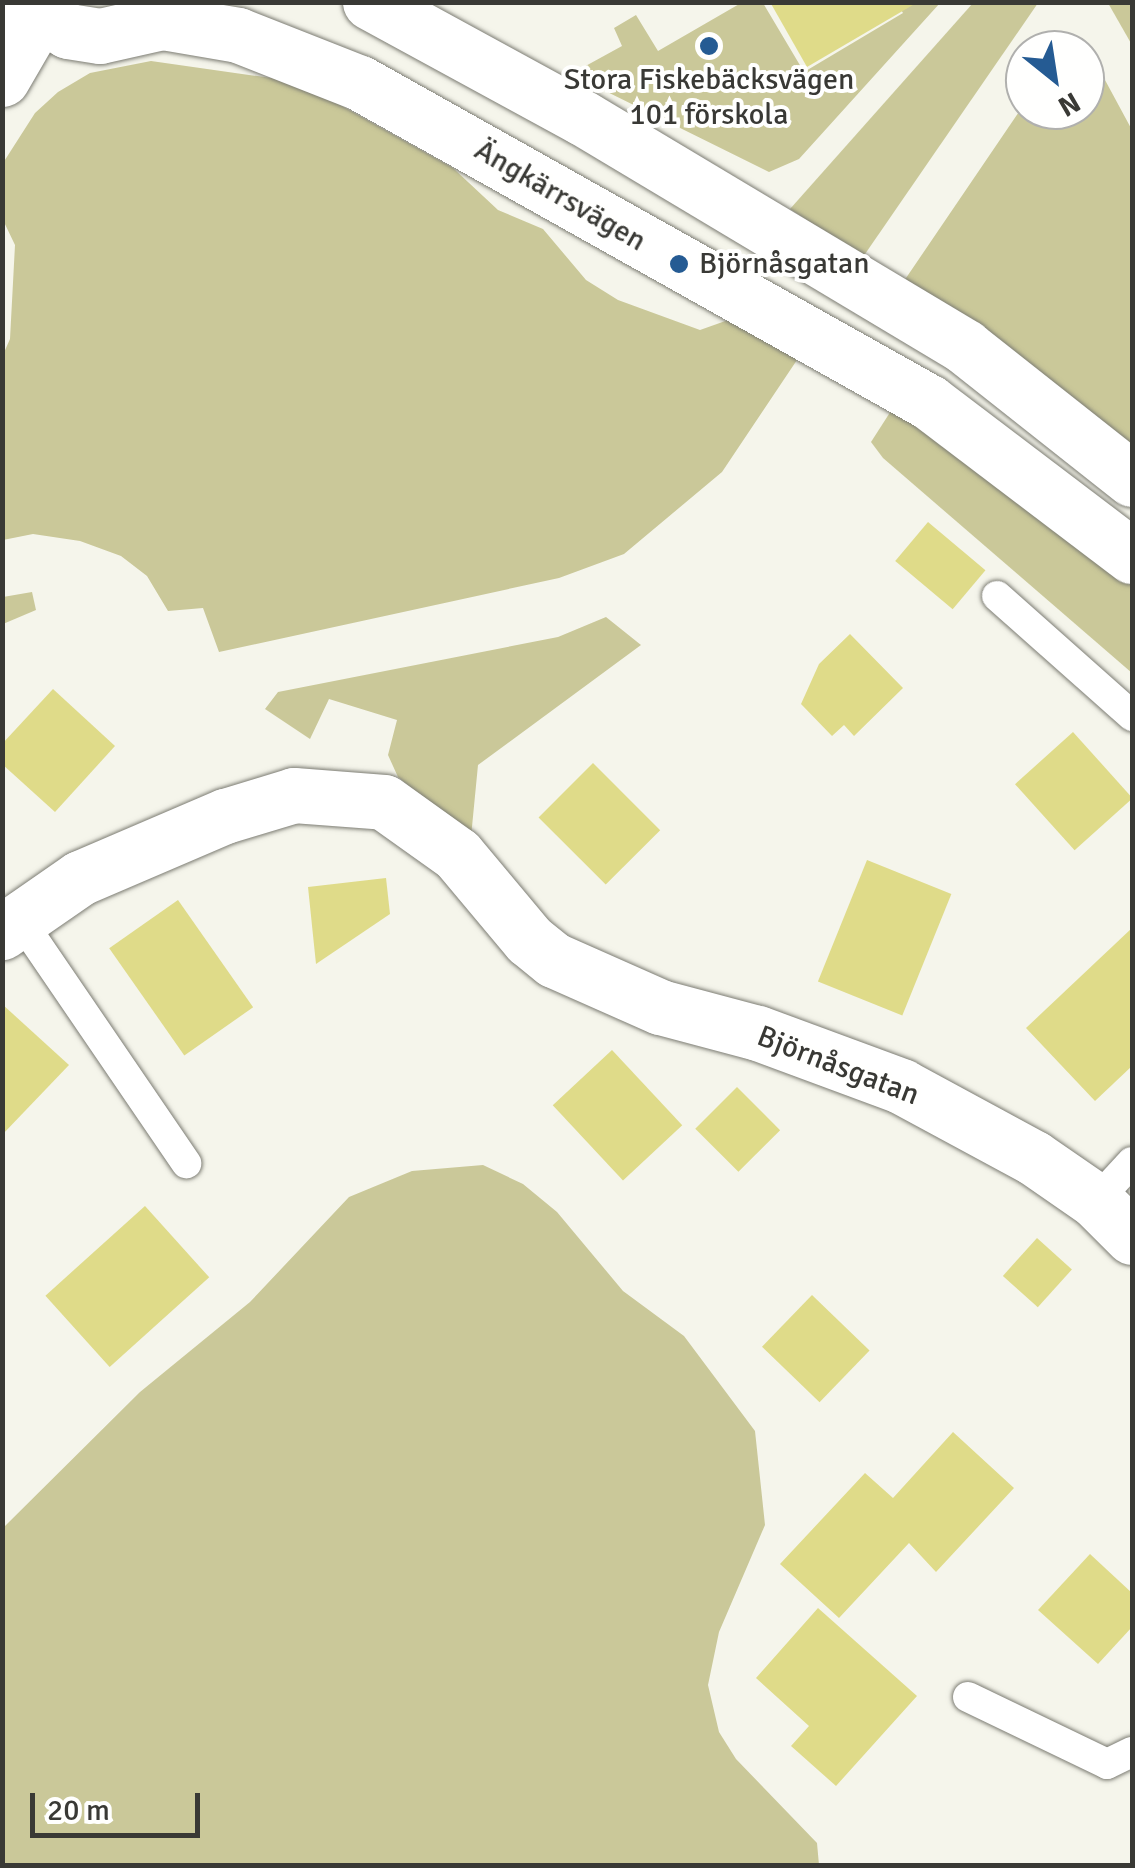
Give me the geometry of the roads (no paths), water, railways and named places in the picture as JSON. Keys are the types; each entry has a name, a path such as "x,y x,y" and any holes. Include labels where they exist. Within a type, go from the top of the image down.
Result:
{"street":[{"path":"2,79 30,10 100,36 176,12"},
{"path":"406,11 965,347 1132,479"},
{"name":"Ängkärrsvägen","path":"176,12 360,82 929,402 1132,556"},
{"name":"Björnåsgatan","path":"11,925 80,878 243,810 294,795 384,802 457,854 529,940 554,960 660,1007 758,1033 901,1086 1034,1158 1114,1219"}],"lane":[{"path":"997,596 1132,716"},
{"path":"11,925 186,1163"},
{"name":"Björnåsgatan","path":"1114,1219 1132,1162"},
{"path":"968,1697 1125,1758"}],"place":[{"name":"Stora Fiskebäcksvägen 101 förskola","path":"709,46"},
{"name":"Björnåsgatan","path":"679,264"}]}
